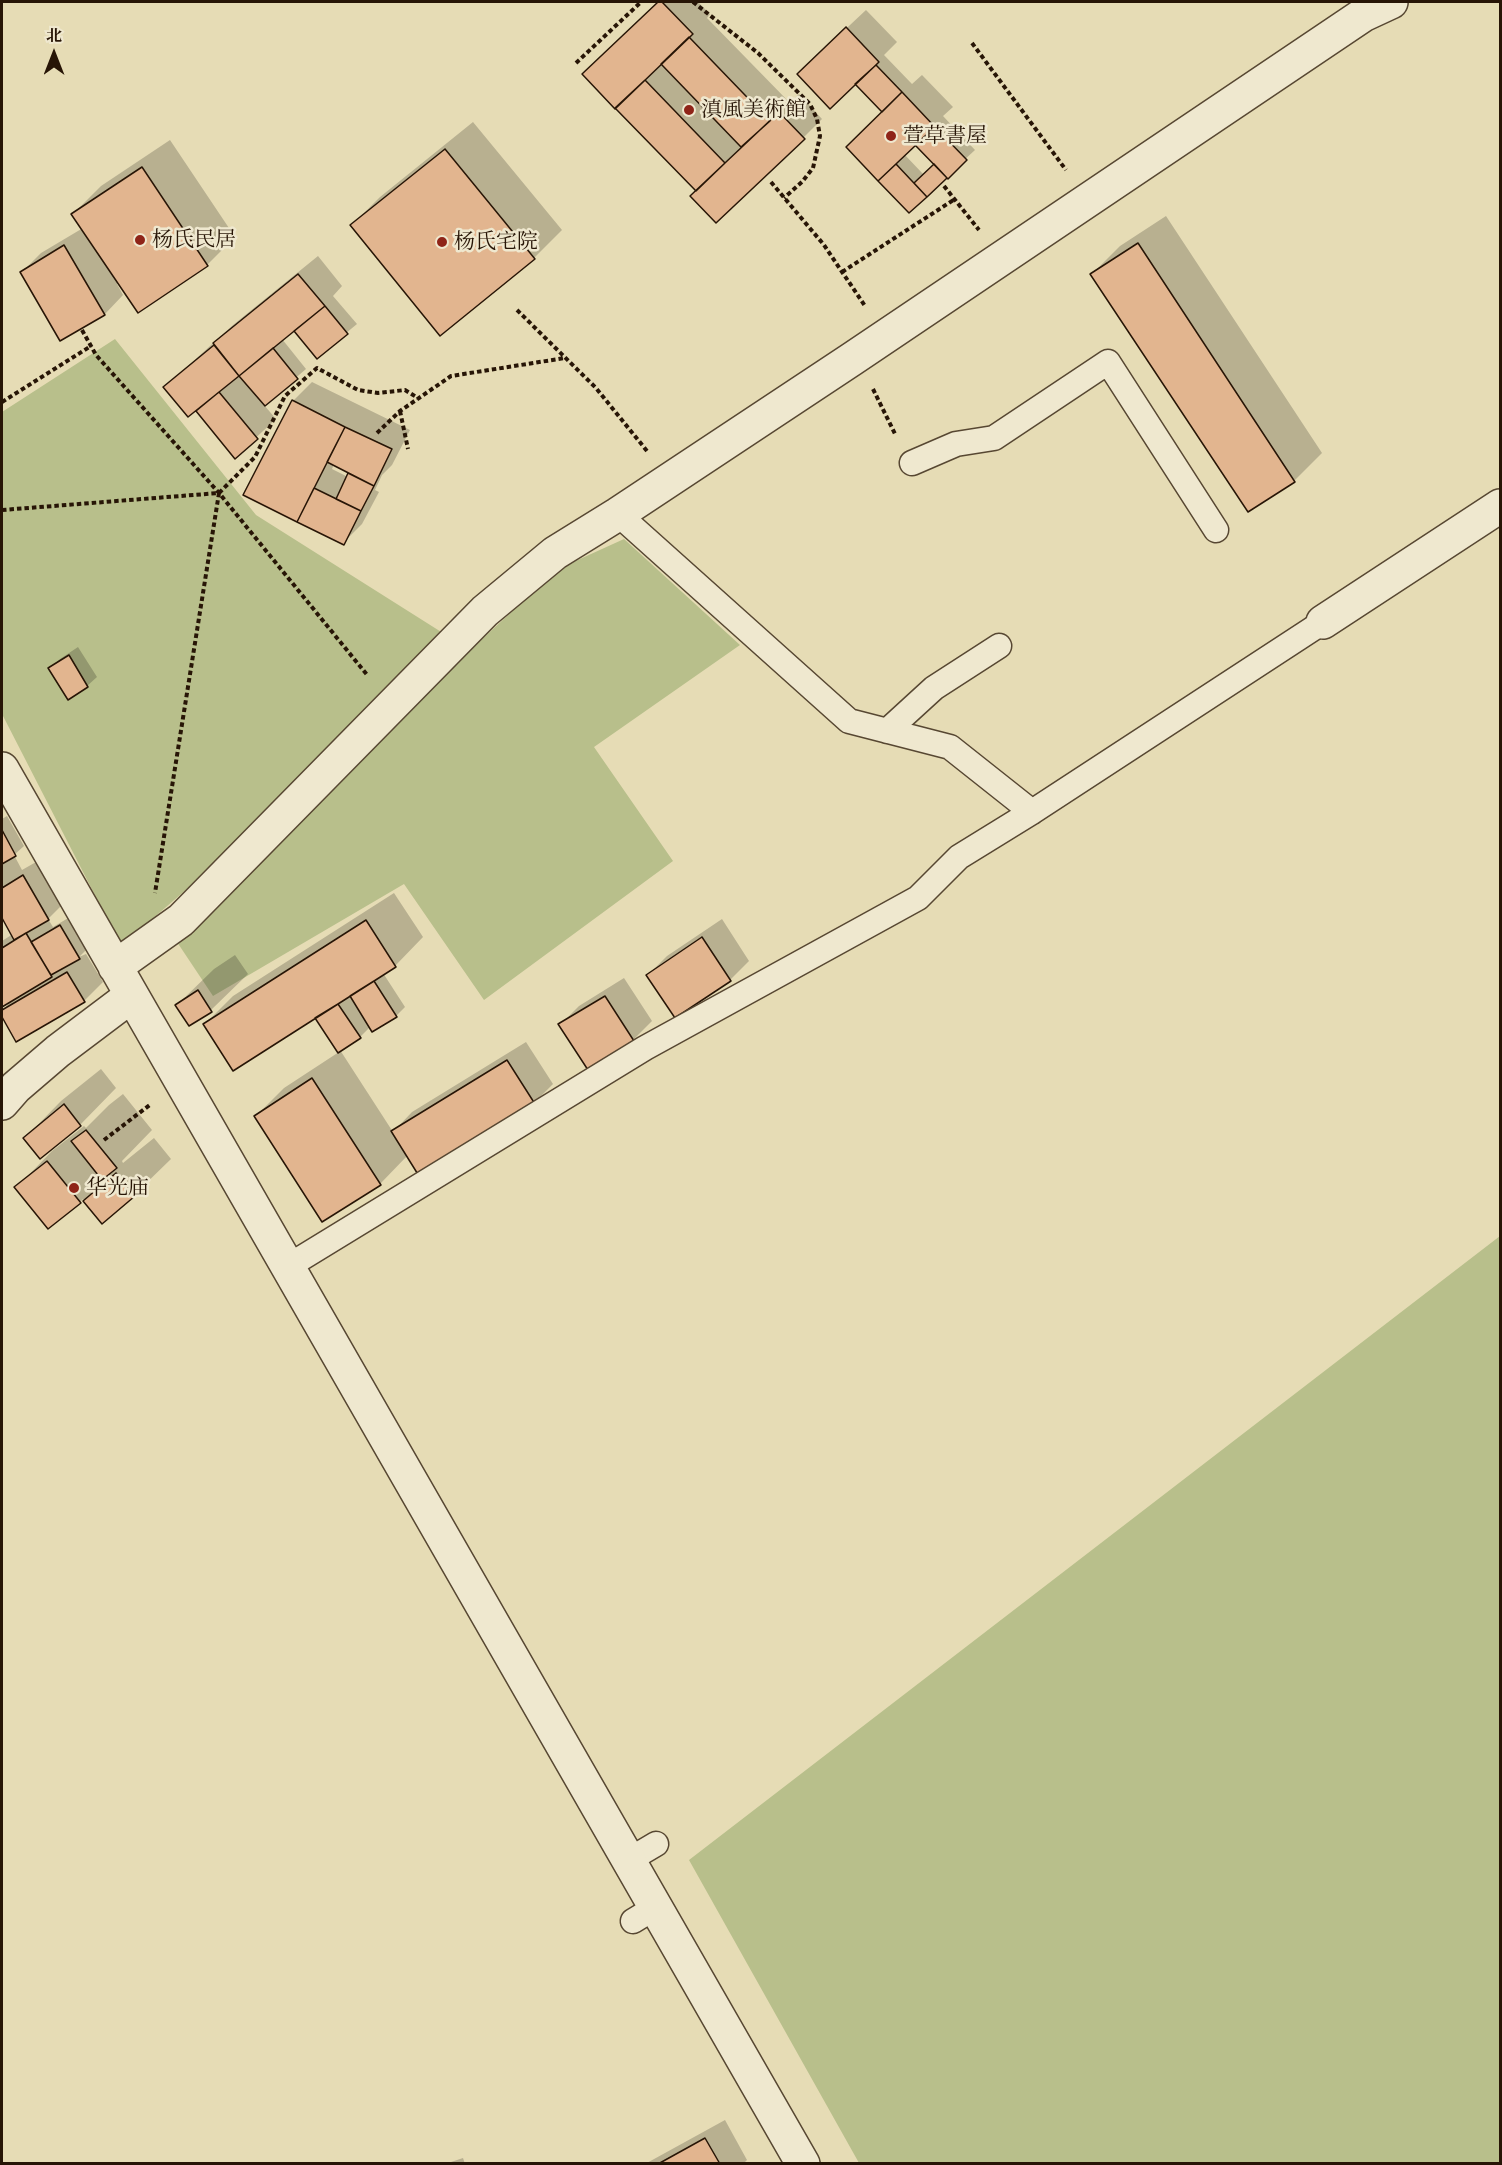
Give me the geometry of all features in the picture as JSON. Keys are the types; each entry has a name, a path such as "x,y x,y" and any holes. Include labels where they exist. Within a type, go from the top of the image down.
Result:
{"street":[{"path":"115,967 181,920 485,611 555,553 618,514 885,337 1363,15 1391,2"},
{"path":"1323,622 1500,506"},
{"path":"2,769 287,1267 642,1852 644,1914 803,2163"},
{"path":"2,1103 58,1051 131,996"}],"lane":[{"path":"912,464 956,444 994,438 1108,362 1216,530"},
{"path":"618,514 849,721 950,747 1032,812"},
{"path":"287,1267 645,1048 918,898 959,857 1323,622"},
{"path":"886,730 934,688 999,646"}],"path":[{"path":"576,63 641,2"},
{"path":"693,2 758,53 810,105 817,119 820,136 813,168 802,182 784,198"},
{"path":"972,44 1052,149 1086,200"},
{"path":"771,182 824,245 885,337"},
{"path":"944,186 1002,259"},
{"path":"842,272 954,199"},
{"path":"517,310 596,388 631,429 669,480"},
{"path":"82,330 96,356 219,493 392,706"},
{"path":"2,402 91,346"},
{"path":"377,433 400,411 451,376 566,358"},
{"path":"146,944 219,493 255,457 285,396 317,368 358,390 378,393 405,390 418,398"},
{"path":"877,398 912,464"},
{"path":"400,411 408,449"},
{"path":"2,510 219,493"},
{"path":"104,1140 180,1082"}],"green space":[{"path":"115,339 256,515 446,635 203,875 121,946 2,714 2,412"},
{"path":"624,539 740,645 594,747 673,861 484,1000 404,884 213,996 175,939 480,641 558,569"},
{"path":"1500,1236 1500,2163 859,2163 689,1860"}],"building":[{"path":"658,2 662,2 693,34 615,109 582,74"},
{"path":"846,27 879,62 830,109 797,74"},
{"path":"689,37 770,121 741,147 661,64"},
{"path":"876,65 902,92 882,112 855,84"},
{"path":"645,80 725,163 696,191 615,108"},
{"name":"萱草書屋","path":"902,92 935,127 878,181 846,147"},
{"path":"779,112 805,139 716,223 690,196"},
{"path":"935,127 967,160 948,179 915,145"},
{"name":"杨氏宅院","path":"445,149 535,259 440,336 350,225"},
{"path":"896,164 927,197 909,213 878,181"},
{"path":"934,164 947,178 927,197 914,183"},
{"name":"杨氏民居","path":"142,167 208,266 138,313 71,214"},
{"path":"1138,243 1295,482 1248,512 1090,274"},
{"path":"64,245 105,315 60,341 20,272"},
{"path":"298,274 325,306 239,376 213,343"},
{"path":"325,306 348,334 317,359 294,331"},
{"path":"214,345 239,376 188,417 163,387"},
{"path":"273,348 298,379 265,406 239,376"},
{"path":"219,392 258,439 235,459 196,411"},
{"path":"292,400 345,427 297,522 243,495"},
{"path":"345,427 392,449 374,486 327,462"},
{"path":"348,473 374,486 361,511 336,499"},
{"path":"314,488 361,511 344,545 297,522"},
{"path":"69,655 88,687 68,700 48,668"},
{"path":"2,830 16,856 2,864"},
{"path":"23,875 49,920 14,940 2,918 2,888"},
{"path":"366,920 396,967 233,1071 203,1024"},
{"path":"60,925 80,959 51,975 31,942"},
{"path":"26,933 52,977 2,1007 2,948"},
{"path":"702,937 731,981 675,1018 646,975"},
{"path":"67,972 85,1002 16,1042 2,1017 2,1010"},
{"path":"374,981 397,1017 372,1032 350,996"},
{"path":"198,990 212,1012 189,1026 175,1005"},
{"path":"605,996 634,1041 588,1070 558,1024"},
{"path":"338,1004 361,1038 338,1053 315,1018"},
{"path":"507,1060 535,1104 419,1176 391,1131"},
{"path":"312,1078 381,1185 322,1222 254,1116"},
{"path":"64,1104 81,1126 40,1159 23,1138"},
{"path":"86,1130 117,1168 102,1180 71,1141"},
{"path":"47,1161 81,1203 48,1229 14,1187"},
{"path":"116,1173 135,1196 102,1224 83,1201"},
{"path":"705,2138 720,2164 658,2164"}],"place":[{"name":"滇風美術館","path":"689,110"},
{"name":"萱草書屋","path":"891,136"},
{"name":"杨氏民居","path":"140,240"},
{"name":"杨氏宅院","path":"442,242"},
{"name":"华光庙","path":"74,1188"}]}
